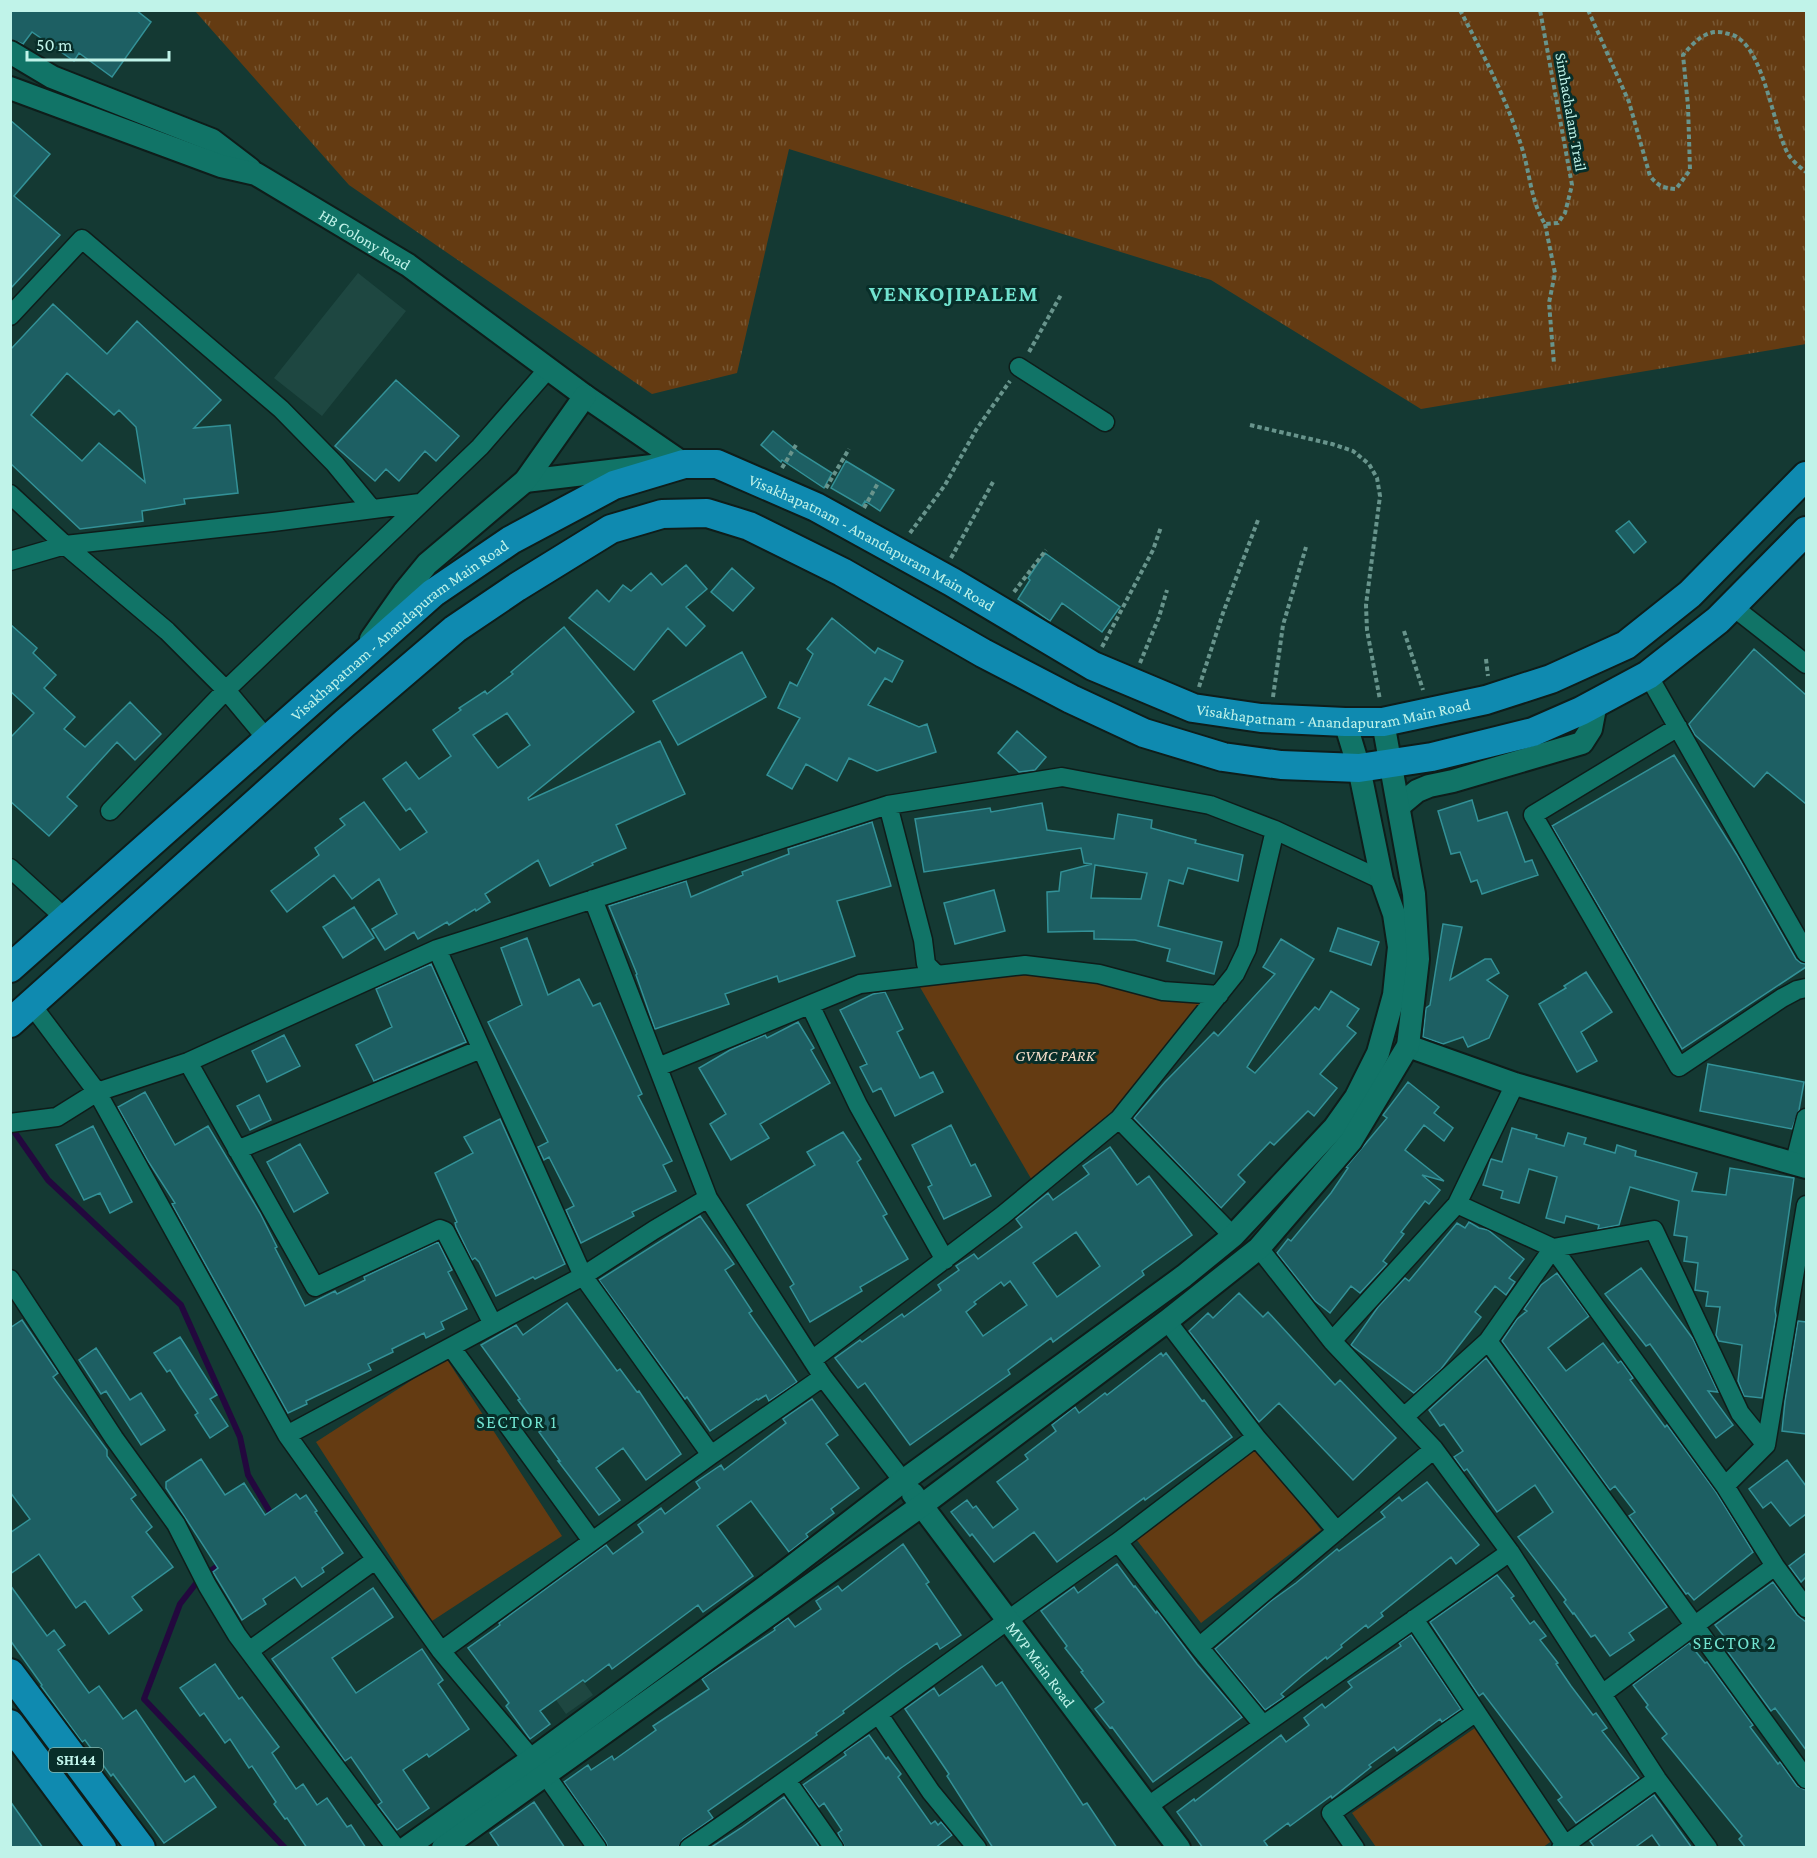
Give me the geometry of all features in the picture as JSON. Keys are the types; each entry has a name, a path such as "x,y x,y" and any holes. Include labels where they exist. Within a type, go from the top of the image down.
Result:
{"main road":[{"name":"Visakhapatnam - Anandapuram Main Road","path":"10,968 433,593 511,540 614,485 684,464 717,464 816,507 952,582 1093,666 1198,691 1261,718 1346,722 1381,704 1486,700 1551,679 1626,645 1690,594 1806,476"},
{"name":"Visakhapatnam - Anandapuram Main Road","path":"10,1023 337,730 455,629 517,587 611,529 662,514 707,513 749,526 842,572 1071,699 1144,733 1223,757 1281,765 1359,768 1432,757 1533,732 1596,703 1648,675 1718,620 1806,531"},
{"name":"SH144","path":"10,1673 135,1839"},
{"name":"SH144","path":"10,1724 103,1848"},
{"path":"103,1848 135,1839"}],"street":[{"path":"10,52 52,77 212,140 256,174"},
{"name":"HB Colony Road","path":"10,88 221,166 256,174 408,265 585,396 684,464"},
{"path":"10,316 81,239 281,409 335,464 372,509"},
{"path":"1019,367 1105,422"},
{"path":"110,811 226,690 480,447 548,369"},
{"path":"359,658 388,613 427,564 525,482 585,396"},
{"path":"525,482 631,467 684,464"},
{"path":"10,494 64,545 167,631 226,690 267,739"},
{"path":"10,561 64,545 420,503"},
{"path":"1732,606 1806,664"},
{"path":"1648,675 1806,953"},
{"path":"1400,807 1417,791 1429,786 1582,743 1591,729 1596,703"},
{"path":"406,1848 538,1766 921,1506 1167,1321 1259,1248 1352,1141 1408,1046 1418,959 1414,894 1381,704"},
{"path":"443,1848 538,1766 781,1575 903,1481 1175,1283 1233,1236 1334,1128 1356,1097 1378,1053 1394,995 1399,947 1394,914 1382,880 1359,768 1346,722"},
{"path":"1678,727 1533,815 1679,1067 1782,998 1806,988"},
{"path":"18,1122 57,1117 97,1092 188,1062 437,949 888,805 1062,777 1210,805 1275,830 1382,880"},
{"path":"888,805 923,940 926,964 937,975"},
{"path":"812,1360 1003,1215 1119,1119 1236,974 1246,949 1275,830"},
{"path":"10,868 64,918"},
{"path":"593,899 708,1198 823,1377 903,1481"},
{"path":"437,949 583,1276 711,1455"},
{"path":"658,1066 860,984 1025,965 1099,974 1163,991 1219,995"},
{"path":"31,1004 97,1092 287,1435 441,1651 538,1766 597,1848"},
{"path":"810,1005 858,1105 945,1260"},
{"path":"1408,1046 1515,1084 1800,1166 1806,1118"},
{"path":"237,1150 482,1049"},
{"path":"188,1062 315,1287 440,1229 445,1230 493,1324"},
{"path":"1332,1341 1457,1204 1515,1084"},
{"path":"1119,1119 1233,1236"},
{"path":"287,1435 583,1276 708,1198"},
{"path":"1457,1204 1553,1248 1725,1486 1775,1566 1806,1608"},
{"path":"1725,1486 1766,1445 1806,1206"},
{"path":"1404,1417 1488,1341 1553,1248 1654,1230 1740,1413 1766,1445"},
{"path":"1259,1248 1332,1341 1434,1449 1510,1552 1657,1779 1708,1848"},
{"path":"10,1279 114,1438 176,1524 207,1585 237,1635 396,1848"},
{"path":"1167,1321 1256,1437 1337,1531"},
{"path":"1488,1341 1806,1779"},
{"path":"451,1347 592,1541"},
{"path":"441,1651 711,1455 823,1377"},
{"path":"689,1848 787,1781 1007,1619 1118,1542 1256,1437"},
{"path":"1199,1647 1434,1449"},
{"name":"MVP Main Road","path":"903,1481 1179,1848"},
{"path":"1118,1542 1263,1725"},
{"path":"1148,1806 1510,1552"},
{"path":"249,1651 375,1560"},
{"path":"1602,1694 1775,1566"},
{"path":"1414,1619 1563,1846 1657,1779"},
{"path":"1355,1848 1331,1813 1476,1712"},
{"path":"879,1715 931,1792 977,1848"},
{"path":"787,1781 834,1848"}],"path":[{"path":"1460,10 1487,60 1521,145 1537,212 1545,224 1556,273 1549,303 1554,364"},
{"name":"Simhachalam Trail","path":"1540,10 1572,184 1565,213 1558,223 1545,224"},
{"path":"1588,10 1629,102 1650,176 1658,186 1665,189 1676,189 1690,170 1688,106 1683,55 1693,43 1711,32 1718,31 1738,37 1750,49 1763,78 1789,155 1806,172"},
{"path":"916,541 908,536 945,485 976,430 1030,350 1062,293"},
{"path":"1250,425 1353,451 1369,464 1377,478 1380,496 1366,605 1367,630 1381,704"},
{"path":"816,507 849,449"},
{"path":"941,556 949,561 993,482"},
{"path":"871,516 861,511 878,483"},
{"path":"1198,691 1223,613 1258,520"},
{"path":"1101,649 1153,550 1161,527"},
{"path":"1263,696 1273,698 1283,626 1306,547"},
{"path":"999,612 1046,550"},
{"path":"1130,662 1139,666 1159,617 1167,590"},
{"path":"1404,631 1424,694"},
{"path":"1091,644 1111,653"}],"shaded area":[{"path":"358,273 406,311 322,416 274,378"},
{"path":"552,1639 593,1695 566,1714 526,1658"}],"green space":[{"path":"195,11 1806,11 1806,344 1421,409 1211,280 789,149 737,373 652,394 349,185"},
{"name":"GVMC PARK","path":"1023,969 1212,999 1124,1103 1033,1182 917,982"},
{"path":"446,1358 562,1536 432,1621 316,1442"},
{"path":"1256,1446 1321,1530 1201,1623 1136,1539"},
{"path":"1475,1728 1553,1840 1542,1848 1376,1847 1352,1813"}],"building":[{"path":"10,10 136,10 151,22 112,77 79,53 74,61 32,32 23,44 10,39"},
{"path":"10,120 50,154 14,196 60,235 10,289"},
{"path":"53,304 107,354 137,321 221,400 194,428 230,425 238,493 184,499 185,504 142,511 143,521 80,529 10,463 10,350","holes":["67,373 114,415 119,410 136,427 145,482 99,443 82,461 31,415"]},
{"path":"396,380 459,436 436,461 425,451 399,481 386,469 375,481 335,446"},
{"path":"773,431 800,453 832,473 824,488 782,460 781,462 761,445"},
{"path":"846,461 894,490 880,511 865,501 862,506 831,488"},
{"path":"1629,521 1646,542 1634,553 1616,531"},
{"path":"1045,553 1120,607 1102,632 1062,603 1050,621 1018,599 1030,580 1028,578"},
{"path":"686,565 707,589 686,607 705,626 686,646 668,628 634,670 569,618 597,590 609,602 623,585 631,591 651,573 662,585"},
{"path":"732,568 754,588 733,611 711,592"},
{"path":"832,618 875,653 878,648 903,661 892,682 885,678 868,705 919,727 927,724 936,752 877,771 849,758 837,781 806,764 792,789 767,775 800,718 778,708 790,682 797,686 813,654 807,649"},
{"path":"10,624 37,648 33,653 56,675 44,688 75,717 64,729 85,747 130,702 161,734 135,760 117,742 67,797 77,806 49,836 10,801 10,738 34,713 10,691"},
{"path":"564,627 634,712 528,798 529,800 660,741 685,794 616,825 626,848 550,886 538,860 485,894 490,902 476,911 475,909 449,925 447,922 418,939 414,932 385,950 372,929 397,914 379,879 352,899 334,875 287,912 271,891 319,855 315,848 345,825 340,819 364,802 400,850 427,832 410,808 406,811 383,779 406,762 419,779 451,756 433,730 461,710 459,708 485,691 487,694 513,674 511,672","holes":["507,713 530,745 498,768 473,735"]},
{"path":"1754,649 1806,695 1806,804 1767,772 1754,787 1695,735 1689,724"},
{"path":"742,652 766,697 678,745 653,701"},
{"path":"1017,731 1046,757 1035,770 1019,772 998,753"},
{"path":"1674,755 1737,855 1796,959 1806,964 1806,967 1682,1049 1552,826"},
{"path":"1472,800 1478,821 1507,812 1525,862 1532,860 1538,875 1482,894 1477,880 1471,882 1460,852 1451,854 1438,811"},
{"path":"1042,803 1047,830 1114,839 1118,814 1152,820 1151,828 1196,840 1195,843 1243,855 1238,881 1188,868 1183,884 1169,880 1158,926 1222,942 1214,974 1167,961 1170,949 1135,940 1094,939 1094,931 1048,932 1047,892 1059,891 1061,872 1092,864 1084,863 1081,848 924,872 915,819 990,808 991,812","holes":["1095,865 1147,873 1141,899 1091,898"]},
{"path":"872,822 891,886 837,901 855,956 779,982 777,976 725,994 729,1004 655,1029 637,974 609,906 686,881 691,897 743,875 742,872 789,854 788,849"},
{"path":"994,890 1005,931 955,944 944,903"},
{"path":"354,907 374,938 343,958 323,927"},
{"path":"1443,924 1462,927 1450,980 1485,959 1491,959 1499,973 1487,980 1508,996 1489,1038 1468,1047 1463,1037 1443,1044 1423,1037 1426,1008 1430,1005"},
{"path":"1338,928 1379,942 1371,965 1330,951"},
{"path":"527,938 548,995 579,979 593,1006 600,1003 642,1094 638,1096 672,1161 663,1165 676,1191 632,1212 634,1216 581,1243 566,1210 574,1206 549,1157 544,1160 538,1147 548,1142 488,1022 522,1005 501,948"},
{"path":"1281,939 1314,959 1247,1067 1255,1073 1315,1007 1319,1010 1331,991 1359,1009 1347,1026 1356,1033 1320,1074 1337,1088 1314,1116 1308,1111 1274,1145 1270,1142 1238,1175 1245,1182 1221,1208 1134,1118 1165,1082 1214,1032 1218,1036 1275,974 1263,967"},
{"path":"431,964 466,1042 374,1081 356,1045 392,1027 376,989"},
{"path":"1586,972 1612,1012 1581,1032 1597,1061 1577,1072 1539,1004 1566,988 1564,986"},
{"path":"885,992 903,1029 897,1032 920,1078 933,1072 943,1092 895,1116 881,1088 873,1092 860,1067 867,1064 840,1010 873,994"},
{"path":"798,1022 814,1048 811,1050 830,1083 760,1124 769,1138 731,1160 710,1124 726,1114 699,1068 730,1050 765,1035 767,1038"},
{"path":"284,1035 300,1066 267,1082 252,1051"},
{"path":"1708,1064 1804,1082 1799,1110 1792,1129 1700,1111"},
{"path":"1408,1082 1439,1107 1434,1113 1453,1128 1444,1141 1424,1125 1405,1150 1444,1181 1422,1175 1440,1190 1429,1204 1425,1201 1401,1232 1404,1234 1383,1261 1387,1264 1360,1293 1351,1286 1330,1313 1315,1301 1277,1253 1288,1239 1291,1241 1331,1193 1348,1168 1346,1167 1387,1118 1383,1115"},
{"path":"145,1092 175,1145 208,1126 260,1213 305,1306 335,1291 337,1294 365,1280 364,1277 438,1242 452,1270 448,1272 467,1309 441,1322 444,1329 426,1338 424,1333 392,1349 393,1352 368,1364 371,1370 306,1401 307,1404 288,1413 172,1204 175,1203 118,1107"},
{"path":"259,1095 271,1120 250,1130 237,1106"},
{"path":"500,1119 565,1264 496,1296 479,1262 475,1258 472,1260 456,1227 457,1222 435,1173 473,1153 464,1137"},
{"path":"951,1125 971,1166 975,1164 991,1196 944,1219 928,1187 932,1185 912,1145"},
{"path":"93,1126 132,1202 110,1213 100,1193 84,1200 56,1145"},
{"path":"1512,1128 1564,1146 1568,1133 1586,1138 1584,1144 1615,1153 1617,1145 1636,1151 1635,1156 1697,1173 1692,1191 1726,1195 1730,1168 1794,1178 1776,1316 1762,1398 1744,1396 1738,1381 1742,1345 1719,1341 1716,1335 1720,1307 1706,1306 1708,1292 1695,1290 1698,1263 1684,1261 1687,1237 1674,1235 1679,1201 1630,1187 1619,1225 1598,1229 1599,1225 1566,1216 1564,1223 1546,1218 1557,1177 1529,1169 1519,1203 1501,1198 1503,1191 1483,1185 1491,1159 1502,1162"},
{"path":"843,1132 861,1159 857,1162 887,1214 883,1216 908,1259 860,1287 862,1291 810,1322 790,1287 794,1284 747,1205 815,1165 807,1152"},
{"path":"300,1144 328,1193 294,1212 267,1162"},
{"path":"1110,1147 1137,1185 1149,1176 1192,1235 1142,1271 1144,1275 1053,1342 1051,1338 1008,1370 1010,1374 910,1445 865,1383 858,1388 835,1358 902,1314 904,1317 941,1290 938,1285 959,1270 956,1266 974,1254 978,1259 1022,1227 1016,1219 1048,1193 1053,1200 1089,1174 1083,1166","holes":["1076,1232 1100,1266 1057,1297 1033,1263","1010,1281 1027,1305 983,1336 966,1312 976,1304 974,1302 1001,1282 1004,1286"]},
{"path":"700,1216 734,1264 725,1270 752,1311 749,1313 797,1382 769,1401 766,1395 757,1399 710,1431 599,1280"},
{"path":"1469,1222 1488,1230 1524,1259 1509,1278 1515,1282 1506,1295 1495,1286 1475,1312 1481,1317 1441,1369 1414,1393 1351,1345 1378,1307 1405,1278 1409,1281 1457,1223 1465,1228"},
{"path":"1641,1268 1693,1339 1718,1392 1708,1391 1733,1425 1716,1438 1650,1344 1646,1346 1605,1294"},
{"path":"1557,1273 1589,1316 1548,1348 1566,1371 1603,1343 1618,1363 1621,1361 1633,1378 1630,1380 1665,1427 1667,1425 1716,1492 1753,1552 1694,1600 1688,1593 1686,1594 1629,1516 1635,1512 1615,1486 1610,1490 1502,1341 1517,1319 1527,1311 1524,1309 1541,1285"},
{"path":"1239,1293 1263,1317 1268,1312 1335,1385 1340,1380 1396,1438 1353,1480 1279,1403 1259,1422 1189,1331 1208,1313 1213,1318"},
{"path":"567,1303 617,1371 620,1369 637,1392 639,1391 681,1454 646,1480 623,1448 596,1468 620,1500 599,1515 558,1461 560,1461 539,1432 541,1431 518,1400 520,1399 481,1345 516,1325 523,1335"},
{"path":"22,1320 58,1373 53,1377 107,1450 107,1456 136,1495 131,1499 152,1527 146,1532 173,1567 132,1597 142,1610 109,1634 85,1601 76,1608 39,1554 10,1574 10,1533 30,1519 10,1492 10,1328"},
{"path":"1798,1321 1806,1322 1806,1434 1782,1431"},
{"path":"180,1337 217,1395 210,1399 228,1426 210,1438 195,1415 198,1413 170,1370 167,1372 154,1353"},
{"path":"96,1348 130,1400 141,1393 165,1430 141,1445 106,1391 101,1394 79,1360"},
{"path":"1161,1353 1163,1356 1166,1353 1232,1437 1057,1562 1034,1532 994,1562 951,1512 967,1500 973,1508 976,1506 993,1528 1018,1509 997,1482 1028,1459 1025,1455 1056,1431 1052,1425 1075,1407 1079,1413 1105,1393 1107,1395"},
{"path":"1486,1358 1667,1607 1629,1633 1634,1640 1610,1656 1595,1635 1591,1637 1573,1614 1564,1602 1566,1600 1518,1537 1553,1512 1535,1485 1497,1512 1467,1469 1464,1471 1454,1457 1463,1451 1444,1424 1440,1426 1429,1410"},
{"path":"812,1399 838,1435 826,1444 859,1488 831,1509 834,1513 806,1534 808,1537 789,1552 751,1501 717,1526 753,1576 703,1612 698,1605 612,1669 609,1664 540,1711 550,1724 530,1739 506,1706 509,1703 468,1648 606,1545 613,1554 643,1532 638,1525 661,1508 665,1514 700,1488 696,1482 721,1465 724,1470 786,1423 783,1419"},
{"path":"201,1459 225,1495 244,1483 265,1515 296,1494 300,1499 306,1495 343,1553 322,1568 324,1572 302,1587 295,1577 263,1599 266,1604 242,1620 213,1572 218,1568 166,1488 166,1482"},
{"path":"1787,1460 1806,1486 1806,1514 1790,1526 1771,1502 1763,1508 1749,1489"},
{"path":"1427,1482 1479,1545 1456,1564 1451,1557 1381,1613 1383,1616 1368,1628 1366,1625 1327,1659 1326,1657 1302,1676 1281,1694 1284,1697 1265,1710 1215,1649 1337,1549 1339,1551 1385,1517 1381,1512 1399,1497 1402,1501"},
{"path":"903,1544 929,1582 926,1584 961,1635 940,1649 937,1643 901,1668 843,1711 844,1713 816,1733 817,1735 708,1811 713,1818 683,1839 678,1848 608,1848 564,1782 588,1765 591,1770 612,1756 614,1760 656,1730 653,1726 709,1689 702,1679 775,1630 774,1628 788,1618 795,1627 821,1609 816,1601 838,1586 842,1591"},
{"path":"1806,1553 1806,1577 1801,1582 1789,1566"},
{"path":"1117,1564 1242,1717 1153,1782 1112,1727 1110,1728 1095,1709 1104,1702 1081,1672 1083,1671 1065,1648 1067,1646 1041,1611 1074,1587 1078,1593"},
{"path":"1497,1575 1514,1596 1511,1598 1530,1624 1534,1621 1546,1636 1540,1640 1593,1715 1596,1713 1607,1728 1602,1731 1639,1778 1576,1823 1558,1800 1562,1797 1483,1693 1479,1696 1430,1622"},
{"path":"1773,1582 1797,1615 1806,1622 1806,1750 1775,1708 1771,1711 1725,1648 1730,1644 1715,1625"},
{"path":"10,1585 47,1636 54,1630 65,1645 58,1650 89,1693 99,1686 123,1719 136,1710 185,1782 194,1776 216,1807 164,1843 113,1774 111,1776 85,1740 82,1742 10,1640"},
{"path":"373,1588 393,1617 332,1658 356,1693 422,1649 443,1680 438,1684 469,1729 429,1757 427,1754 403,1770 429,1808 397,1830 378,1805 382,1802 351,1757 345,1761 272,1659"},
{"path":"1411,1635 1461,1709 1442,1722 1440,1719 1397,1751 1394,1747 1369,1765 1371,1767 1332,1798 1331,1796 1290,1826 1288,1823 1264,1841 1269,1848 1203,1848 1177,1812 1194,1799 1195,1801 1281,1735 1286,1742 1309,1725 1304,1718 1322,1704 1325,1708 1352,1687 1348,1682 1401,1646 1399,1643"},
{"path":"1689,1643 1705,1663 1707,1662 1753,1725 1750,1727 1778,1764 1780,1762 1797,1786 1806,1790 1806,1848 1746,1848 1739,1839 1742,1836 1662,1738 1667,1734 1646,1707 1648,1705 1633,1685"},
{"path":"215,1664 239,1699 242,1697 279,1747 272,1753 296,1789 303,1784 317,1805 327,1798 347,1827 351,1825 366,1848 307,1848 287,1818 285,1819 274,1804 276,1802 252,1766 249,1768 230,1739 225,1743 204,1713 200,1716 180,1688"},
{"path":"982,1666 996,1686 1002,1682 1083,1805 1087,1803 1117,1848 993,1848 947,1776 949,1774 905,1709 934,1688 939,1696"},
{"path":"869,1735 886,1759 888,1757 901,1774 898,1777 931,1824 935,1821 938,1825 941,1822 952,1835 935,1848 845,1848 838,1833 842,1830 824,1803 819,1807 803,1785 846,1755 844,1752"},
{"path":"1654,1795 1692,1848 1661,1848 1652,1835 1634,1848 1595,1848 1590,1841"},
{"path":"784,1797 820,1848 710,1848 741,1828"},
{"path":"10,1801 43,1848 10,1848"},
{"path":"534,1802 565,1848 500,1848 490,1833"}],"waterway":[{"path":"11,1127 48,1180 181,1305 240,1437 248,1475 274,1519"},
{"path":"224,1562 201,1577 180,1604 144,1699 285,1848"}],"district":[{"name":"VENKOJIPALEM","path":"954,293"},
{"name":"SECTOR 1","path":"517,1422"},
{"name":"SECTOR 2","path":"1735,1643"}]}
